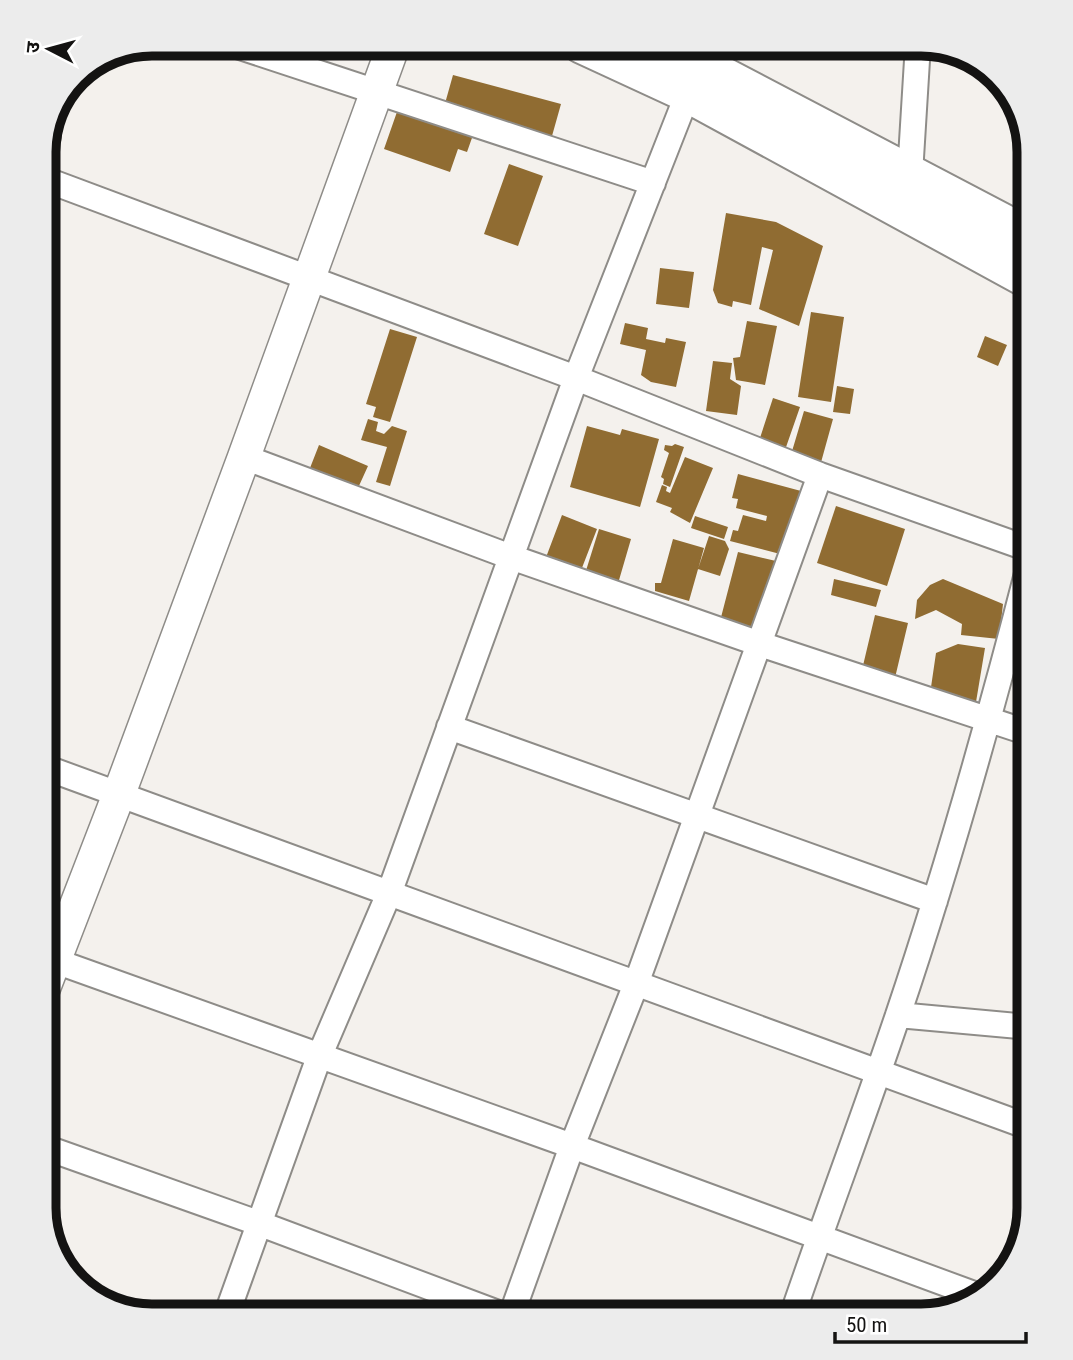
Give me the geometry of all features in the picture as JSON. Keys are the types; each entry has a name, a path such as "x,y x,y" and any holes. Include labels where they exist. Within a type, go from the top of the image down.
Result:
{"main road":[{"path":"608,56 688,93 1017,272"},
{"path":"684,56 1017,231"}],"street":[{"path":"269,56 653,183"},
{"path":"56,946 119,794 390,56"},
{"path":"910,174 917,56"},
{"path":"230,1304 319,1056 390,891 576,378 688,93"},
{"path":"56,183 576,378 820,475 1017,545"},
{"path":"244,457 511,557 1017,729"},
{"path":"513,1304 636,984 820,475"},
{"path":"796,1304 898,1015 935,901 989,721 1017,612"},
{"path":"449,727 935,901"},
{"path":"56,771 390,891 1017,1123"},
{"path":"56,971 319,1056 967,1292"},
{"path":"898,1015 1017,1026"},
{"path":"56,1151 476,1304"}],"building":[{"path":"453,75 561,104 552,136 444,107"},
{"path":"398,109 473,135 467,152 458,149 450,172 384,149"},
{"path":"509,164 543,176 518,246 484,234"},
{"path":"726,213 776,222 823,246 799,326 759,309 773,250 762,247 751,305 733,301 732,307 718,303 713,290"},
{"path":"660,268 694,272 689,308 656,304"},
{"path":"811,312 844,317 831,402 798,397"},
{"path":"747,321 777,326 765,385 736,380 733,358 740,357"},
{"path":"625,323 648,328 646,339 665,343 666,338 686,342 676,387 651,382 641,375 646,350 620,344"},
{"path":"390,329 417,337 390,422 373,417 376,407 366,404"},
{"path":"985,336 1007,345 998,366 977,357"},
{"path":"713,361 732,363 730,379 741,386 737,415 706,411"},
{"path":"837,386 854,389 850,414 833,412"},
{"path":"773,398 800,407 785,450 759,441"},
{"path":"804,411 833,419 820,466 790,458"},
{"path":"368,419 378,422 376,431 384,434 392,426 407,431 390,486 376,482 387,447 361,440"},
{"path":"587,426 620,435 622,429 659,439 640,507 570,487"},
{"path":"319,445 368,466 358,488 310,468"},
{"path":"665,445 684,447 670,487 663,484 664,479 661,477 669,453 664,450"},
{"path":"685,457 713,468 690,523 670,512 672,508 656,502 662,485 667,487 666,491 670,493"},
{"path":"738,474 801,491 784,555 730,541 733,530 738,531 743,515 766,521 767,516 736,508 738,499 732,498"},
{"path":"836,506 905,529 887,586 817,563"},
{"path":"562,515 597,529 580,573 545,560"},
{"path":"695,516 728,527 724,539 691,528"},
{"path":"599,529 631,539 617,587 584,577"},
{"path":"709,536 725,541 729,549 720,576 698,569"},
{"path":"673,539 704,548 689,601 655,591 655,583 661,583"},
{"path":"738,552 776,561 757,635 719,625"},
{"path":"834,579 881,590 876,607 831,595"},
{"path":"943,579 1003,604 999,639 961,635 962,624 936,610 915,619 917,600 930,585"},
{"path":"875,615 908,623 894,682 861,674"},
{"path":"958,644 985,648 976,702 930,694 936,653"}]}
